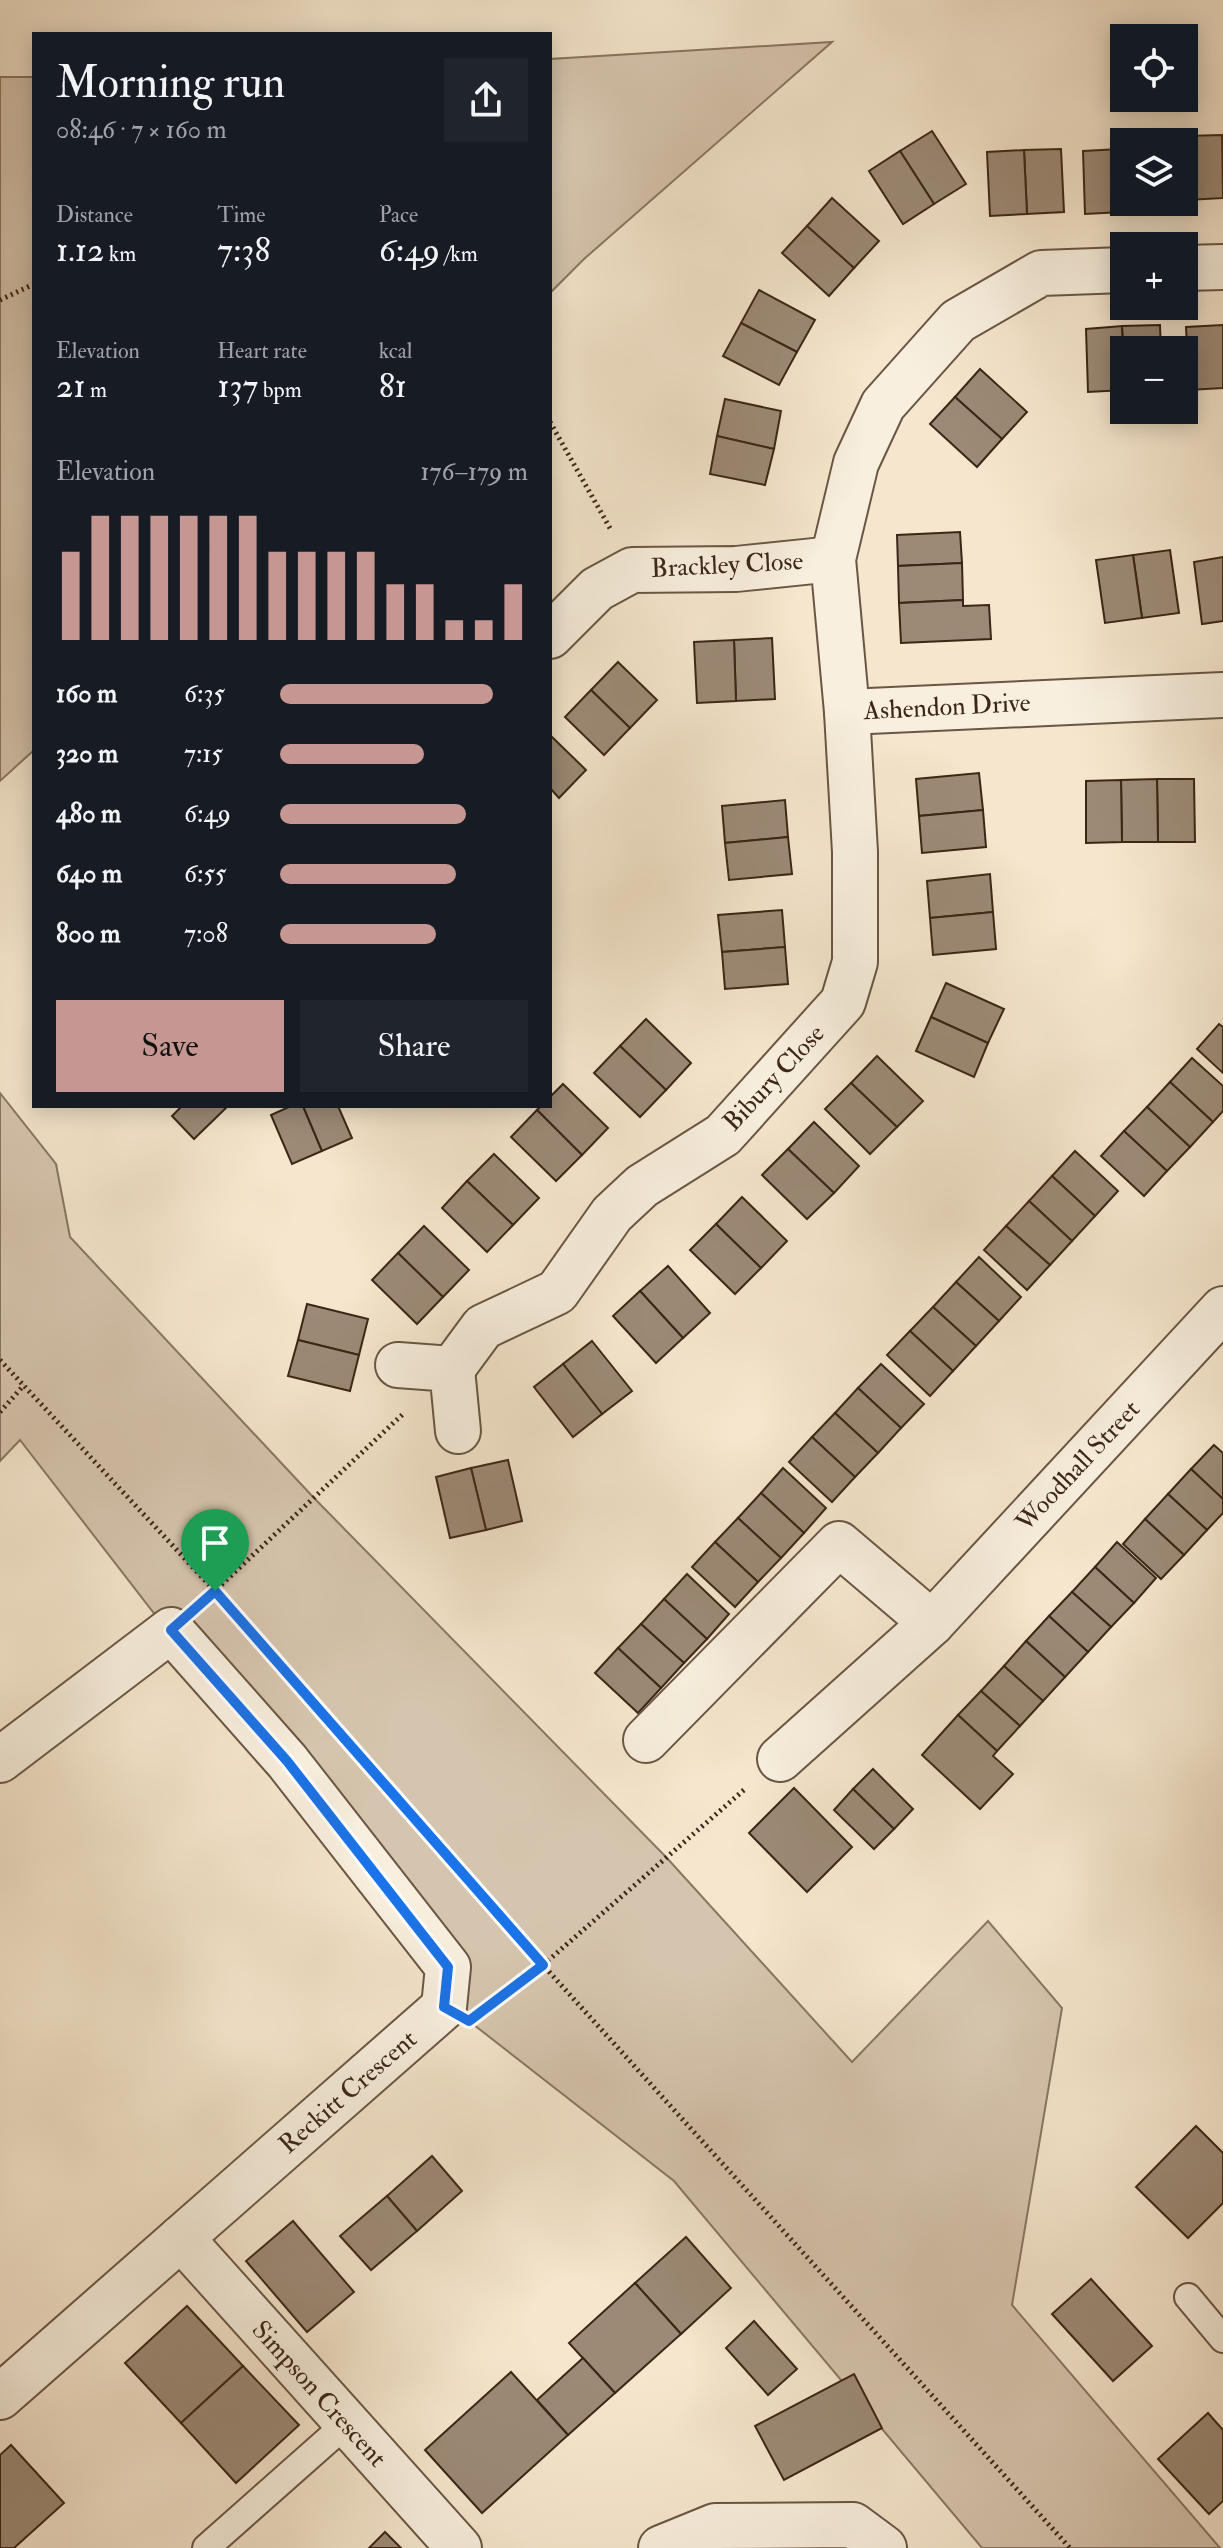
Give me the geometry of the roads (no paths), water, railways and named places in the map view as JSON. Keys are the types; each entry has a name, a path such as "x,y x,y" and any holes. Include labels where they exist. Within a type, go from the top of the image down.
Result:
{"street":[{"path":"1198,268 1223,267"},
{"name":"Ashendon Drive","path":"1110,271 1041,273 958,321 883,405 856,463 833,559 847,712 1223,695"},
{"name":"Brackley Close","path":"552,634 597,589 632,570 736,569 833,559"},
{"name":"Bibury Close","path":"452,1369 483,1327 557,1292 612,1214 642,1186 723,1135 843,1002 855,962 855,852 847,712"},
{"name":"Woodhall Street","path":"780,1759 932,1623 1223,1309"},
{"path":"398,1365 452,1369 458,1431"},
{"path":"646,1740 839,1544 932,1623"},
{"name":"Reckitt Crescent","path":"0,1760 171,1630 287,1761 448,1967 444,2007 0,2397"},
{"name":"Simpson Crescent","path":"181,2238 459,2548"},
{"path":"661,2548 715,2526 853,2525 884,2548"}],"lane":[{"path":"1188,2297 1223,2339"},
{"path":"206,2548 346,2424"}]}
